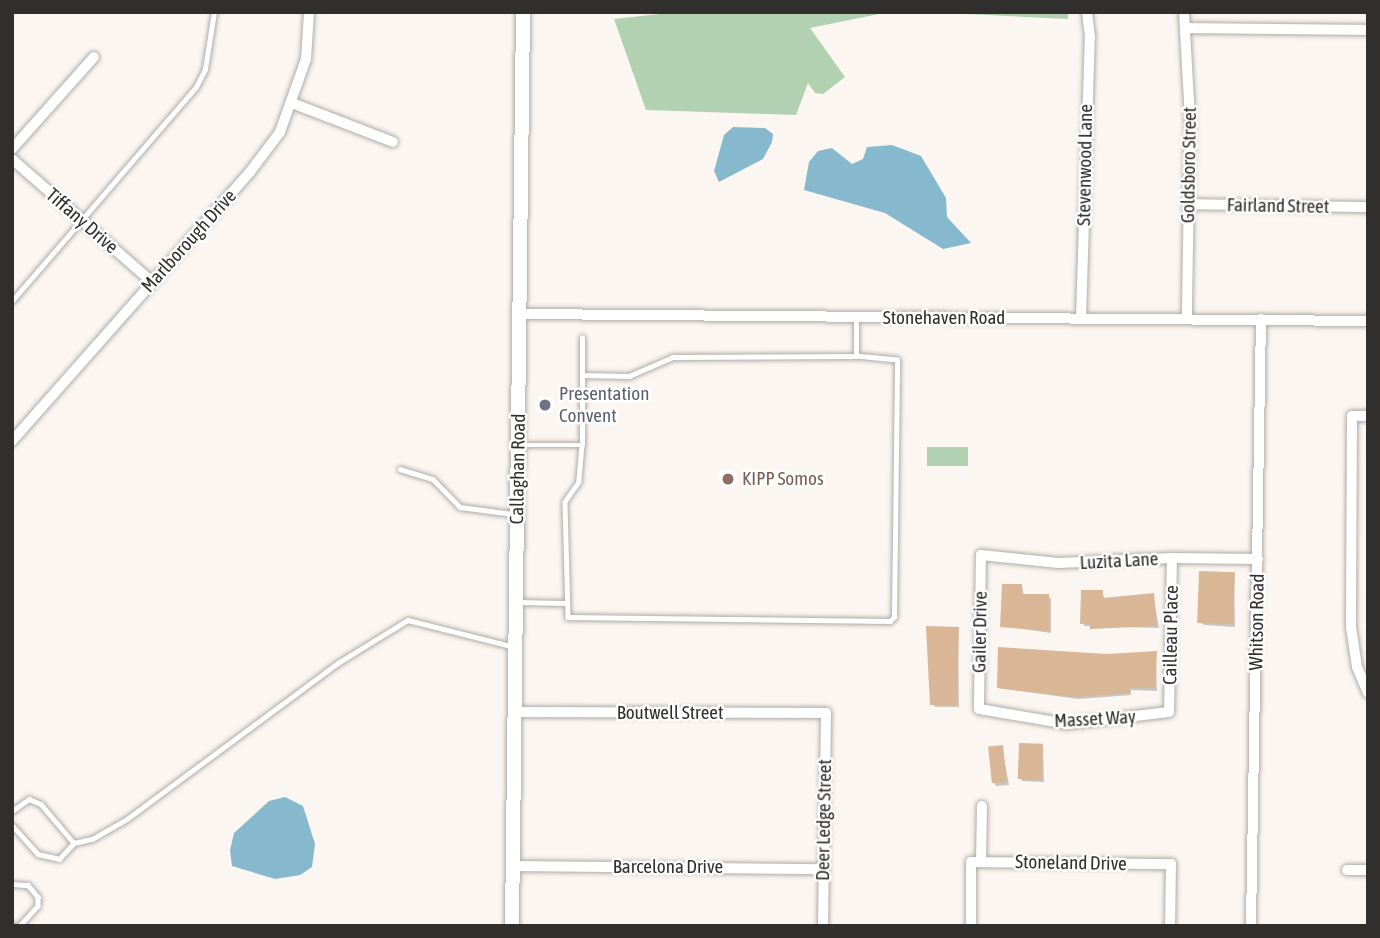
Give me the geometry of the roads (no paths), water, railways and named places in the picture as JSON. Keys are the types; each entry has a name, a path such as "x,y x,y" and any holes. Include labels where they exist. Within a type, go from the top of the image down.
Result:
{"main road":[{"name":"Callaghan Road","path":"513,926 523,12"}],"street":[{"name":"Marlborough Drive","path":"12,441 250,172 279,132 292,103 306,59 309,12"},
{"name":"Stevenwood Lane","path":"1081,318 1090,37 1087,12"},
{"name":"Goldsboro Street","path":"1184,12 1188,318"},
{"path":"1186,28 1368,30"},
{"path":"12,149 94,57"},
{"path":"292,103 393,142"},
{"name":"Tiffany Drive","path":"12,159 152,282"},
{"name":"Fairland Street","path":"1188,204 1368,207"},
{"name":"Stonehaven Road","path":"520,314 1368,321"},
{"name":"Whitson Road","path":"1251,926 1261,319"},
{"path":"1368,416 1352,416 1351,627 1357,667 1368,693"},
{"name":"Luzita Lane","path":"981,555 1059,563 1172,558 1258,559"},
{"name":"Gailer Drive","path":"979,709 981,555"},
{"name":"Cailleau Place","path":"1169,712 1172,558"},
{"name":"Masset Way","path":"979,709 1067,724 1169,712"},
{"name":"Boutwell Street","path":"514,712 826,713"},
{"name":"Deer Ledge Street","path":"823,926 826,713"},
{"path":"971,926 982,806"},
{"name":"Stoneland Drive","path":"976,862 1171,864 1170,926"},
{"name":"Barcelona Drive","path":"512,866 824,869"},
{"path":"1348,870 1368,870"}],"lane":[{"path":"12,301 196,87 205,69 214,12"},
{"path":"856,317 856,356"},
{"path":"582,338 582,375 582,445 579,482 565,502 565,603 568,617 890,621 894,617 897,360 856,356 673,357 629,376 582,375"},
{"path":"519,445 582,445"},
{"path":"400,469 433,479 460,506 517,514"},
{"path":"516,602 565,603"},
{"path":"12,825 38,855 59,859 74,843 92,839 127,819 338,663 408,620 515,648"},
{"path":"12,811 29,799 41,804 74,843"},
{"path":"12,884 28,885 38,897 38,906 20,926"}],"water":[{"path":"733,127 765,128 773,134 772,142 763,159 719,182 714,171 724,135"},
{"path":"892,145 921,156 946,198 947,217 971,243 943,249 885,213 804,190 809,162 818,151 832,148 852,164 863,159 867,147"},
{"path":"285,797 303,806 315,844 312,867 300,875 275,879 232,866 230,850 234,833 269,801"}],"place":[{"name":"Presentation Convent","path":"545,405"},
{"name":"KIPP Somos","path":"728,479"}]}
